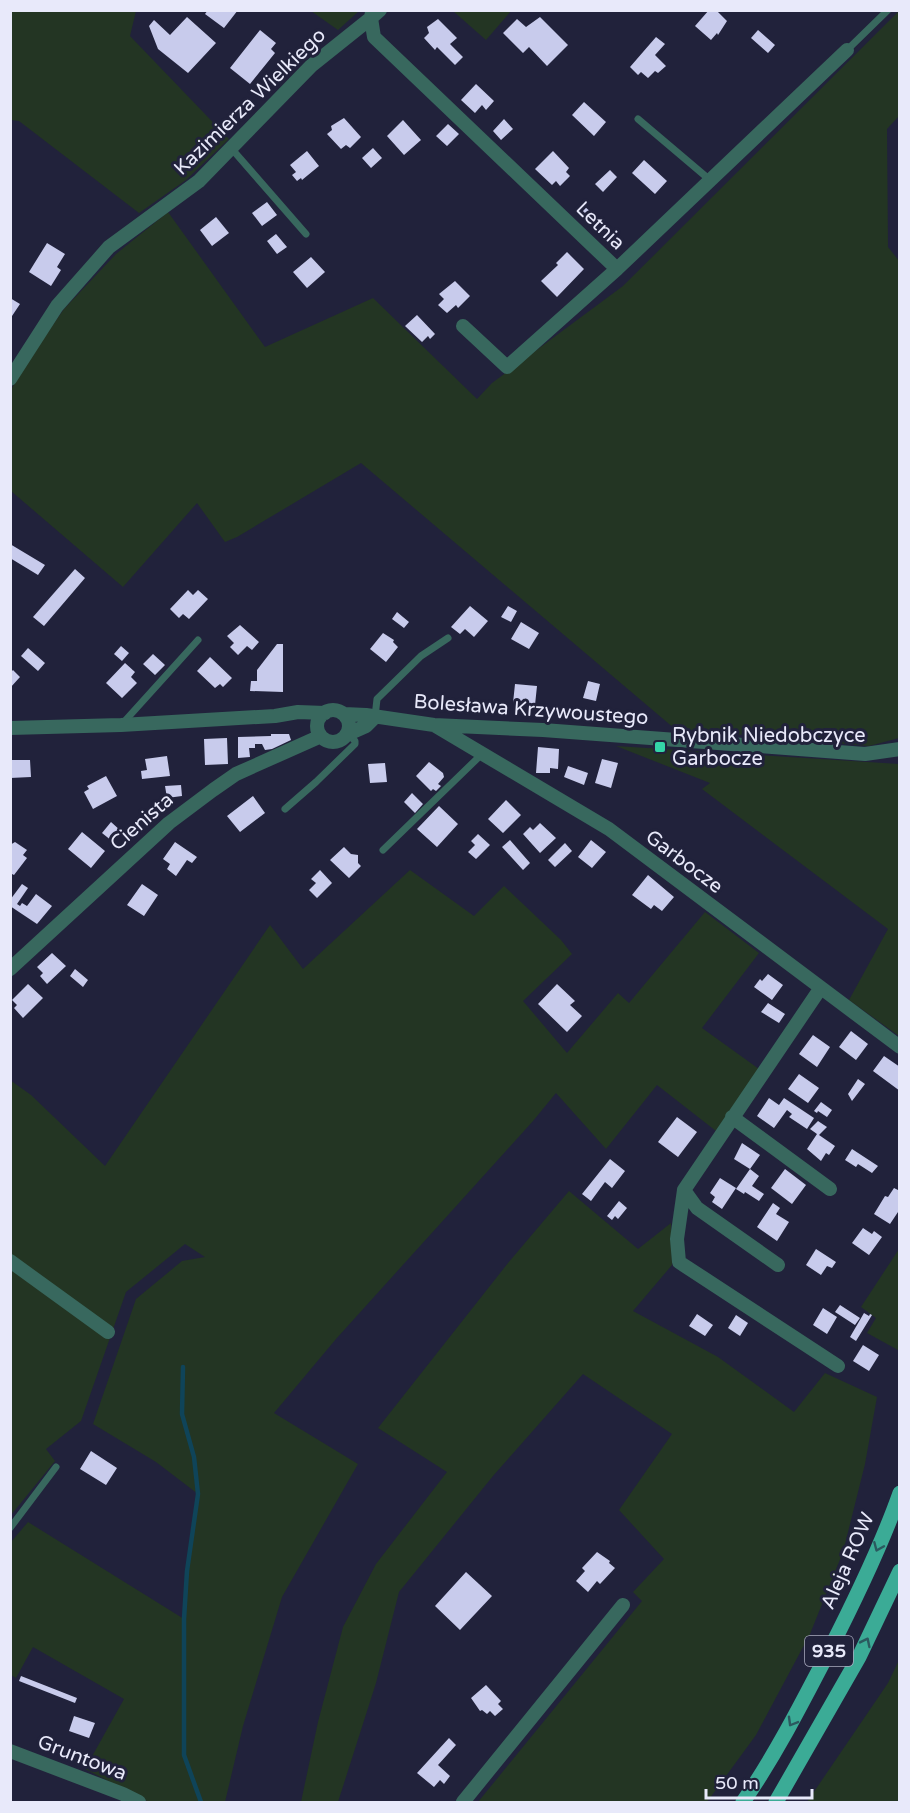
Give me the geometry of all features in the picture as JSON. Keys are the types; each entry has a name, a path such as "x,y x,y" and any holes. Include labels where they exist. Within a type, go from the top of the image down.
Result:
{"main road":[{"name":"Aleja ROW","path":"743,1803 797,1714 849,1611 900,1493"},
{"name":"935","path":"776,1803 859,1657 900,1571"}],"street":[{"name":"Letnia","path":"375,13 375,38 617,269 847,50"},
{"name":"Kazimierza Wielkiego","path":"10,379 57,306 109,247 199,181 311,66 375,13"},
{"path":"463,326 507,367 617,269"},
{"path":"10,728 121,725 275,716 298,712 325,713 335,710 344,714 349,724 348,734"},
{"path":"319,732 319,719 325,713"},
{"name":"Bolesława Krzywoustego","path":"344,714 434,725 543,730 865,754 900,750"},
{"path":"275,716 306,722 329,742 344,738 366,726 375,717"},
{"name":"Garbocze","path":"434,725 609,829 900,1047"},
{"name":"Cienista","path":"10,969 169,823 236,774 319,732"},
{"path":"820,989 684,1190 677,1239 680,1262 838,1366"},
{"path":"732,1117 830,1189"},
{"path":"684,1190 697,1208 778,1265"},
{"path":"10,1261 108,1332"},
{"path":"463,1803 624,1605"},
{"name":"Gruntowa","path":"10,1751 139,1803"}],"lane":[{"path":"847,50 888,10"},
{"path":"638,119 710,180"},
{"path":"231,148 306,234"},
{"path":"375,717 377,699 421,656 448,638"},
{"path":"121,725 198,640"},
{"path":"285,809 355,744 348,734"},
{"path":"383,850 482,754"},
{"path":"10,1527 56,1467"}],"green space":[{"path":"11,10 136,11 130,36 229,139 186,180 139,213 19,121 11,120"},
{"path":"311,11 359,11 338,30"},
{"path":"453,11 511,11 486,40"},
{"path":"899,11 899,116 887,129 888,247 900,262 899,738 869,746 675,729 361,463 225,542 197,503 123,587 11,491 11,390 23,367 64,309 116,254 168,212 265,347 373,298 477,399 492,383 623,286"},
{"path":"616,746 899,764 899,1036 849,1000 888,929 702,789 710,783"},
{"path":"410,870 474,916 504,886 561,940 572,954 523,1001 567,1053 618,993 629,1003 705,912 759,953 702,1028 759,1069 716,1131 657,1085 606,1149 556,1093 336,1339 274,1413 358,1464 282,1597 243,1726 225,1802 149,1802 85,1769 124,1699 33,1647 16,1678 11,1675 11,1542 28,1522 184,1619 187,1571 198,1494 156,1462 93,1424 136,1299 182,1261 205,1257 185,1244 126,1292 81,1421 46,1449 55,1461 11,1515 10,1080 31,1095 105,1166 270,925 303,969"},
{"path":"569,1191 638,1249 671,1223 672,1265 633,1311 718,1357 794,1412 825,1373 877,1397 865,1464 843,1552 810,1634 756,1735 707,1802 478,1802 642,1601 633,1592 664,1559 619,1510 672,1434 583,1374 493,1476 399,1592 376,1683 338,1802 301,1802 318,1722 343,1627 376,1564 447,1472 378,1428 508,1263"},
{"path":"899,1249 900,1341 898,1350 867,1333 876,1318 861,1307"},
{"path":"899,1660 899,1802 807,1802 888,1683"}],"building":[{"path":"208,10 238,10 224,28 205,14"},
{"path":"709,10 716,10 727,21 718,35 717,33 711,40 695,26"},
{"path":"187,17 216,43 188,73 158,49 149,26 154,20 170,35"},
{"path":"540,17 568,45 547,66 529,47 523,53 503,33 517,19 526,27"},
{"path":"438,19 457,38 450,44 463,57 455,65 437,47 435,50 424,38 429,33 427,27"},
{"path":"260,30 276,43 271,49 275,53 250,84 230,68"},
{"path":"758,30 775,45 768,53 751,38"},
{"path":"656,37 665,44 655,55 666,66 658,73 655,71 648,78 641,72 638,75 630,67"},
{"path":"476,84 494,101 486,110 482,105 475,113 461,100"},
{"path":"584,102 606,122 594,136 572,115"},
{"path":"344,118 361,137 350,148 346,145 341,149 327,134 332,130 331,126"},
{"path":"504,119 513,129 501,140 493,131"},
{"path":"403,120 421,140 404,155 387,136"},
{"path":"448,124 459,134 447,146 436,136"},
{"path":"373,148 382,158 371,168 362,158"},
{"path":"307,151 319,166 302,180 301,178 297,181 292,175 296,172 290,165"},
{"path":"553,151 569,168 566,172 570,176 560,186 556,181 552,185 535,169"},
{"path":"644,160 667,181 655,194 632,173"},
{"path":"610,170 617,177 603,192 595,184"},
{"path":"267,202 277,215 262,226 252,213"},
{"path":"584,206 593,214 587,221 578,213"},
{"path":"216,217 229,233 212,246 200,230"},
{"path":"276,234 287,247 277,254 267,241"},
{"path":"47,243 65,254 57,267 61,270 51,286 29,272"},
{"path":"567,252 584,269 557,297 541,281 558,265 556,263"},
{"path":"311,257 325,272 307,288 293,272"},
{"path":"455,281 470,296 458,308 456,305 447,313 438,305 444,299 439,294"},
{"path":"10,298 20,304 10,319"},
{"path":"417,315 435,334 430,339 428,336 422,342 405,326"},
{"path":"10,544 45,565 38,575 10,558"},
{"path":"75,569 85,578 44,626 33,617"},
{"path":"188,590 193,595 198,590 208,599 189,619 183,614 179,618 170,609"},
{"path":"470,606 488,621 474,637 465,629 460,634 451,627"},
{"path":"508,606 517,611 511,622 501,617"},
{"path":"397,612 409,622 404,628 392,619"},
{"path":"521,622 539,633 529,649 511,639"},
{"path":"240,625 259,642 252,650 247,646 238,655 230,647 234,643 227,636"},
{"path":"383,633 394,640 393,642 398,647 386,662 370,649"},
{"path":"277,644 283,644 283,692 250,691 251,681 257,681 257,670"},
{"path":"121,646 129,653 122,661 114,654"},
{"path":"28,648 45,663 38,671 21,656"},
{"path":"153,654 165,665 155,675 143,664"},
{"path":"210,657 232,678 223,687 220,684 215,688 197,671"},
{"path":"125,663 135,672 131,677 137,683 122,698 106,683"},
{"path":"13,670 20,677 10,688 10,673"},
{"path":"588,681 600,684 596,701 583,698"},
{"path":"515,684 537,686 535,705 513,703"},
{"path":"271,734 289,734 291,740 265,750 262,744 255,744 255,748 249,748 250,757 238,758 238,737 271,736"},
{"path":"227,738 228,764 205,765 204,739"},
{"path":"538,747 559,749 558,769 550,768 550,773 536,773"},
{"path":"167,756 170,776 142,779 141,771 147,770 145,759"},
{"path":"602,759 618,763 611,788 595,783"},
{"path":"10,760 30,760 31,777 10,778"},
{"path":"429,762 443,773 444,777 438,784 441,786 436,791 433,789 431,791 416,776"},
{"path":"385,763 387,782 370,783 368,764"},
{"path":"568,766 588,773 584,785 564,777"},
{"path":"106,776 117,796 93,809 84,792 89,789 87,786"},
{"path":"181,785 182,796 167,798 165,786"},
{"path":"412,793 423,804 415,813 404,802"},
{"path":"253,796 265,813 240,832 227,816"},
{"path":"506,800 521,815 503,833 488,819"},
{"path":"439,806 458,824 437,847 417,829"},
{"path":"111,822 121,831 112,841 102,833"},
{"path":"540,823 556,838 540,853 523,834 530,827 533,830"},
{"path":"82,832 105,851 91,868 68,849"},
{"path":"478,834 490,845 476,859 468,852 475,845 471,841"},
{"path":"510,840 530,863 523,870 502,847"},
{"path":"591,840 606,852 592,868 578,857"},
{"path":"15,842 27,850 23,855 27,858 14,875 10,873 10,845"},
{"path":"175,842 197,857 192,863 187,860 176,876 167,869 170,864 163,859"},
{"path":"565,843 572,851 555,867 548,860"},
{"path":"344,847 351,854 358,855 358,863 361,866 349,878 330,860"},
{"path":"320,870 332,883 317,898 309,890 316,883 311,879"},
{"path":"648,875 674,897 662,911 654,905 651,909 632,895"},
{"path":"22,884 28,888 17,904 20,906 22,903 27,906 36,894 52,906 37,924 10,906 10,900"},
{"path":"142,884 158,895 144,916 127,905"},
{"path":"52,953 66,966 47,984 40,976 43,973 37,967"},
{"path":"75,969 88,980 83,987 70,976"},
{"path":"768,974 783,985 772,1000 754,987"},
{"path":"28,984 43,998 23,1018 14,1008 17,1005 12,1000"},
{"path":"557,984 575,1001 570,1005 582,1016 567,1032 538,1004"},
{"path":"768,1003 785,1014 779,1023 761,1012"},
{"path":"851,1031 868,1044 856,1060 839,1047"},
{"path":"813,1035 830,1047 817,1067 799,1054"},
{"path":"884,1056 900,1067 900,1091 873,1071"},
{"path":"799,1074 819,1088 808,1103 788,1089"},
{"path":"858,1079 865,1084 852,1101 848,1094"},
{"path":"769,1098 779,1105 784,1098 814,1118 807,1129 789,1117 792,1114 787,1110 774,1128 757,1116"},
{"path":"821,1102 832,1110 827,1117 814,1111"},
{"path":"677,1117 697,1132 678,1157 658,1142"},
{"path":"818,1121 827,1127 819,1135 835,1146 829,1155 826,1153 821,1161 807,1149 817,1134 810,1129"},
{"path":"742,1143 760,1155 750,1169 734,1159"},
{"path":"852,1149 878,1166 872,1173 858,1164 856,1167 845,1160"},
{"path":"610,1159 625,1171 612,1188 605,1182 591,1201 582,1194"},
{"path":"750,1169 759,1176 752,1186 764,1194 759,1201 736,1189"},
{"path":"785,1169 806,1185 792,1204 771,1188"},
{"path":"720,1178 736,1188 722,1209 712,1202 715,1197 710,1193"},
{"path":"894,1188 900,1191 900,1209 890,1224 874,1214 885,1196 888,1197"},
{"path":"619,1201 627,1208 618,1219 615,1216 612,1220 607,1216"},
{"path":"773,1203 780,1208 776,1214 789,1222 777,1241 757,1227"},
{"path":"863,1228 872,1234 874,1231 882,1237 869,1255 852,1243"},
{"path":"816,1249 836,1262 832,1268 827,1266 821,1275 806,1265"},
{"path":"840,1305 860,1318 855,1325 835,1312"},
{"path":"823,1308 837,1317 827,1334 813,1325"},
{"path":"864,1313 872,1315 856,1341 850,1337"},
{"path":"697,1314 713,1325 705,1336 689,1326"},
{"path":"736,1315 748,1323 740,1336 728,1328"},
{"path":"863,1345 879,1355 869,1371 853,1361"},
{"path":"91,1451 117,1468 106,1485 80,1469"},
{"path":"597,1552 610,1561 609,1563 615,1568 600,1584 597,1581 588,1592 576,1581 585,1571 582,1568"},
{"path":"466,1572 492,1596 460,1630 435,1606"},
{"path":"21,1676 77,1698 75,1703 19,1681"},
{"path":"486,1685 501,1701 498,1704 503,1709 495,1716 490,1711 487,1714 480,1711 471,1698"},
{"path":"74,1716 95,1723 89,1738 69,1731"},
{"path":"449,1738 456,1745 438,1765 450,1776 444,1784 440,1780 434,1787 417,1773"}],"waterway":[{"path":"183,1367 182,1414 194,1457 198,1494 187,1571 184,1619 184,1755 201,1802"}],"place":[{"name":"Rybnik Niedobczyce Garbocze","path":"660,747"}]}
